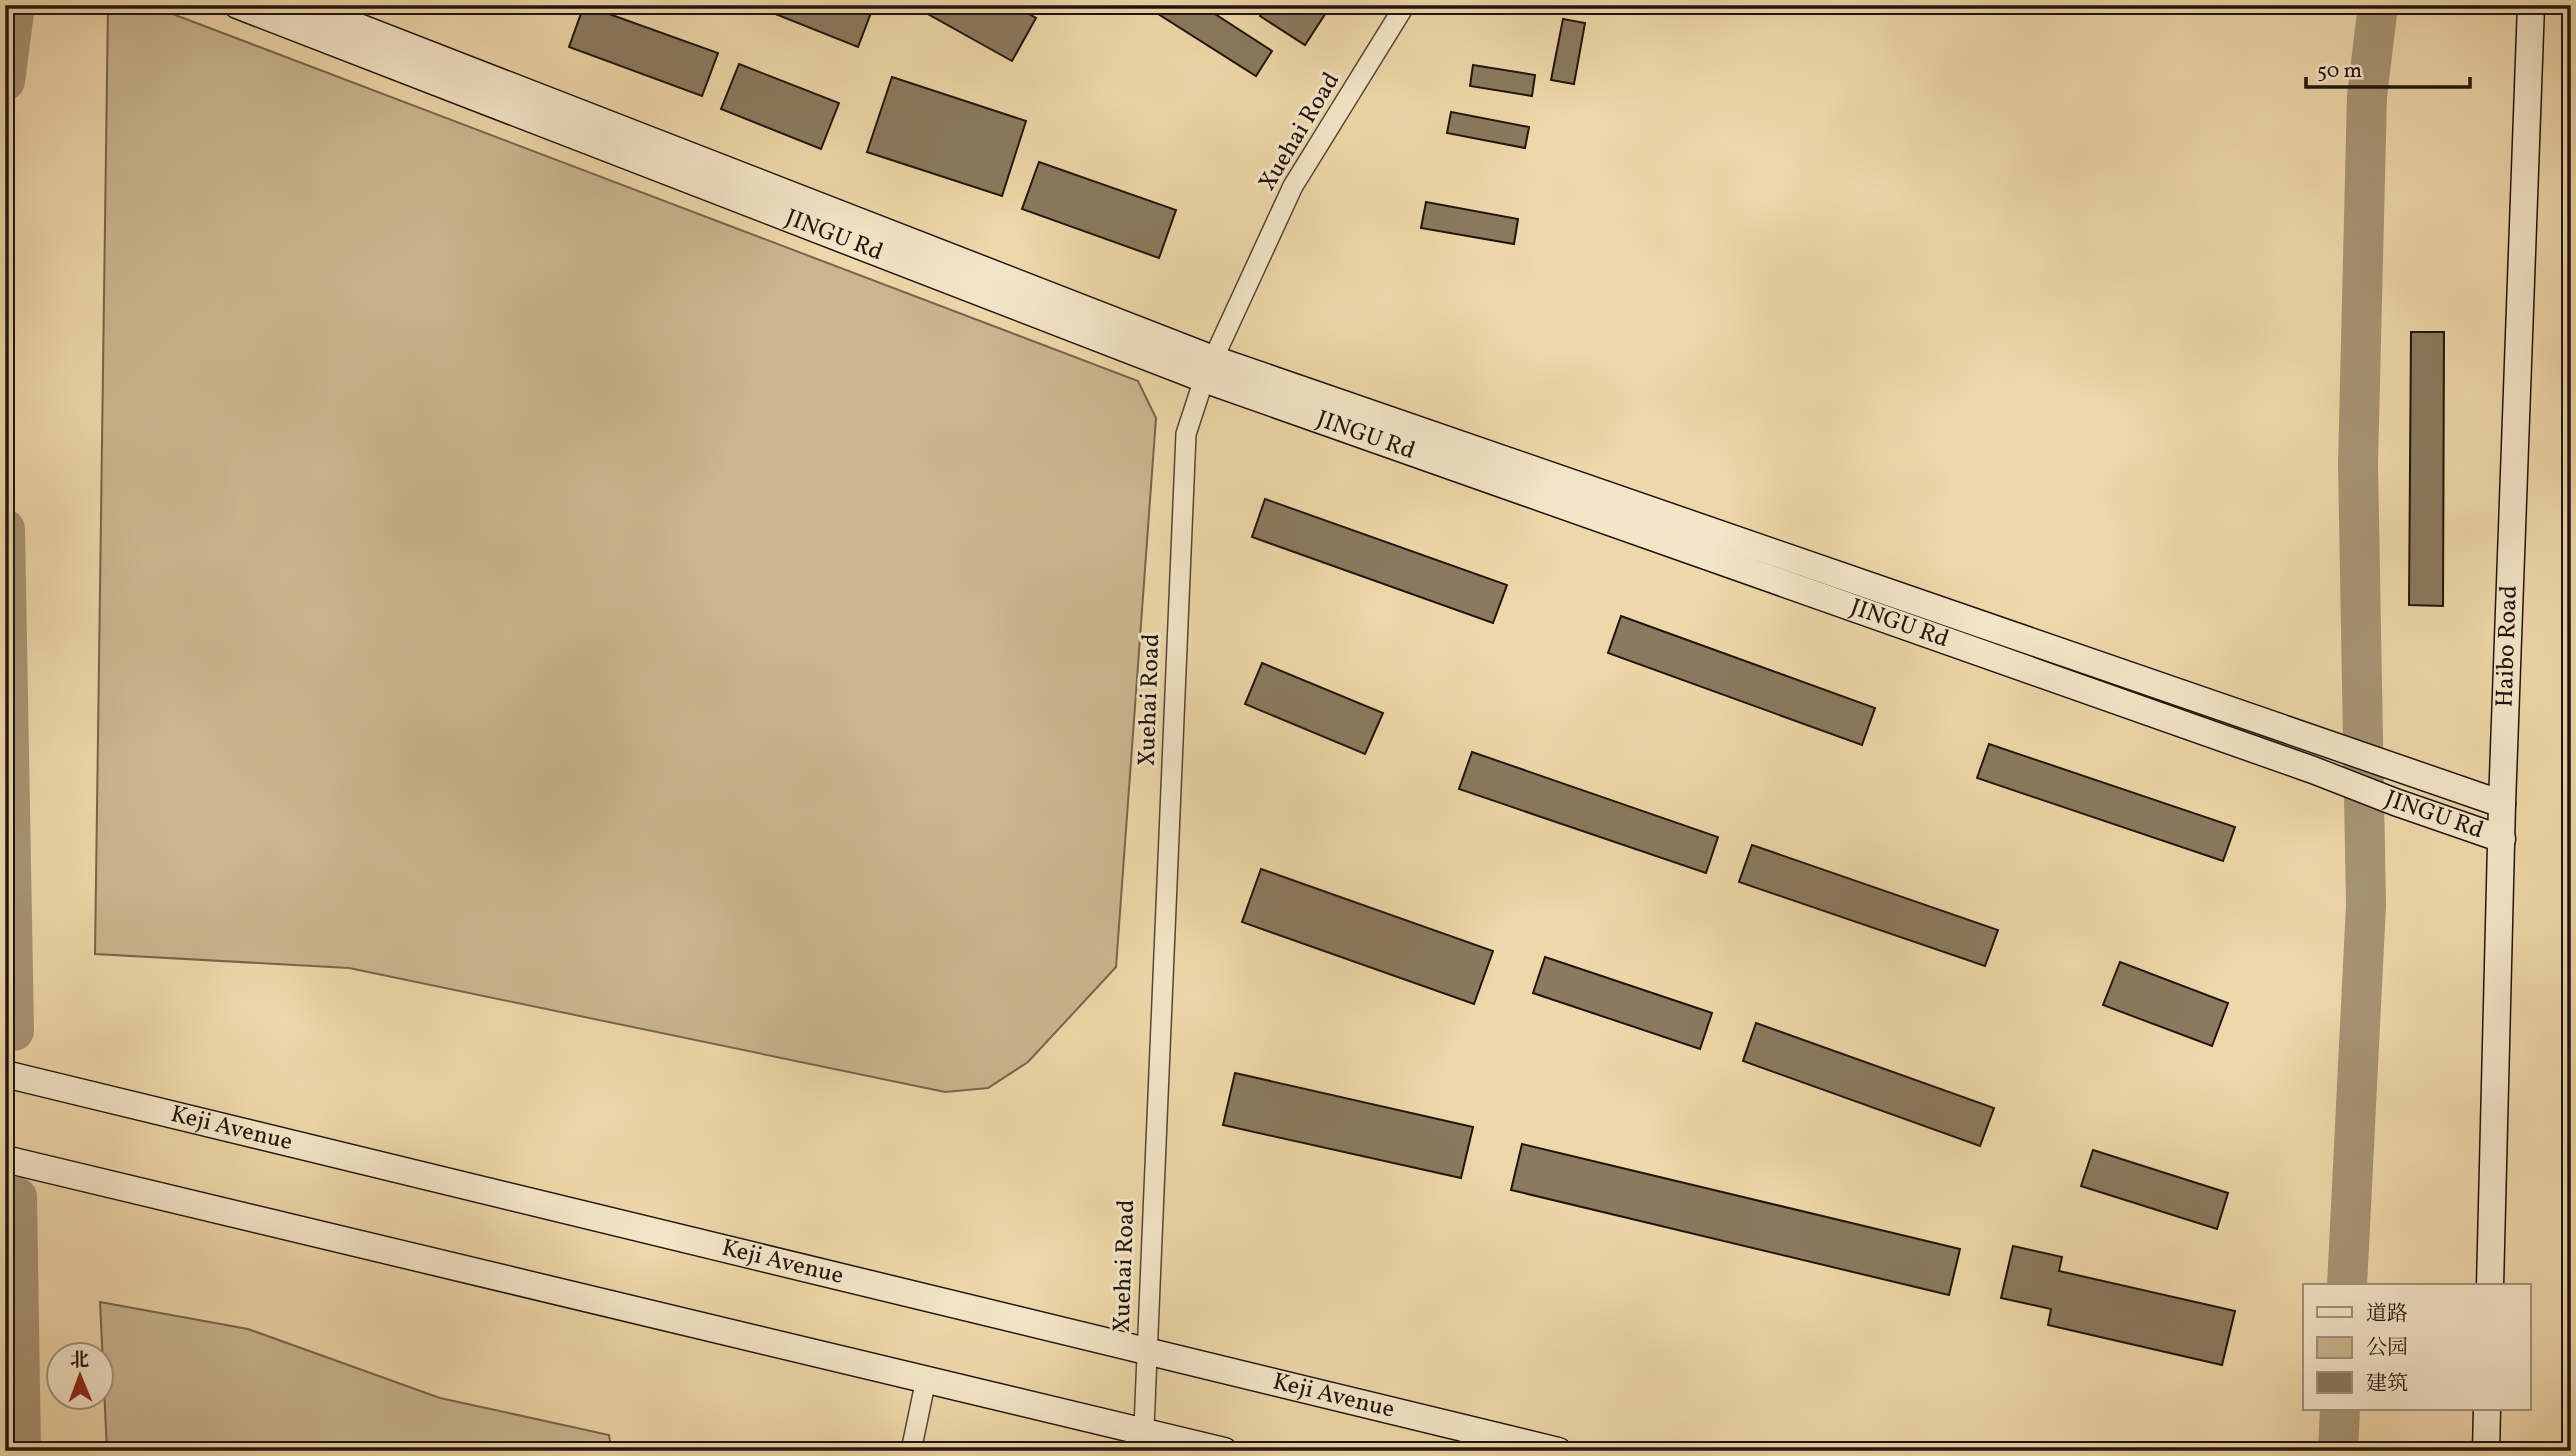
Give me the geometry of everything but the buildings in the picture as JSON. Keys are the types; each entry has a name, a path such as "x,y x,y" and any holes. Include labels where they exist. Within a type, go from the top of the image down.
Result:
{"street":[{"name":"JINGU Rd","path":"237,5 1209,369 2502,839"},
{"name":"JINGU Rd","path":"302,5 1209,369 2502,804"},
{"name":"Xuehai Road","path":"1143,1441 1186,433 1209,369 1293,186 1405,5"},
{"name":"Haibo Road","path":"2490,1284 2502,804 2531,5"},
{"name":"Keji Avenue","path":"5,1074 1558,1451"},
{"path":"5,1159 926,1379 1143,1441 1224,1451"},
{"path":"911,1451 926,1379"},
{"path":"2486,1451 2487,1410"}],"green space":[{"path":"108,5 149,5 1138,381 1156,418 1116,967 1028,1062 988,1088 945,1092 349,968 95,954"},
{"path":"100,1302 248,1329 440,1398 609,1435 612,1451 107,1451 105,1410 116,1410 116,1340 102,1340"}],"waterway":[{"path":"5,81 15,5"},
{"path":"2347,1284 2366,905 2358,464 2367,96 2378,5"},
{"path":"5,529 14,1031"},
{"path":"17,1197 21,1451"},
{"path":"2338,1451 2340,1410"}]}
